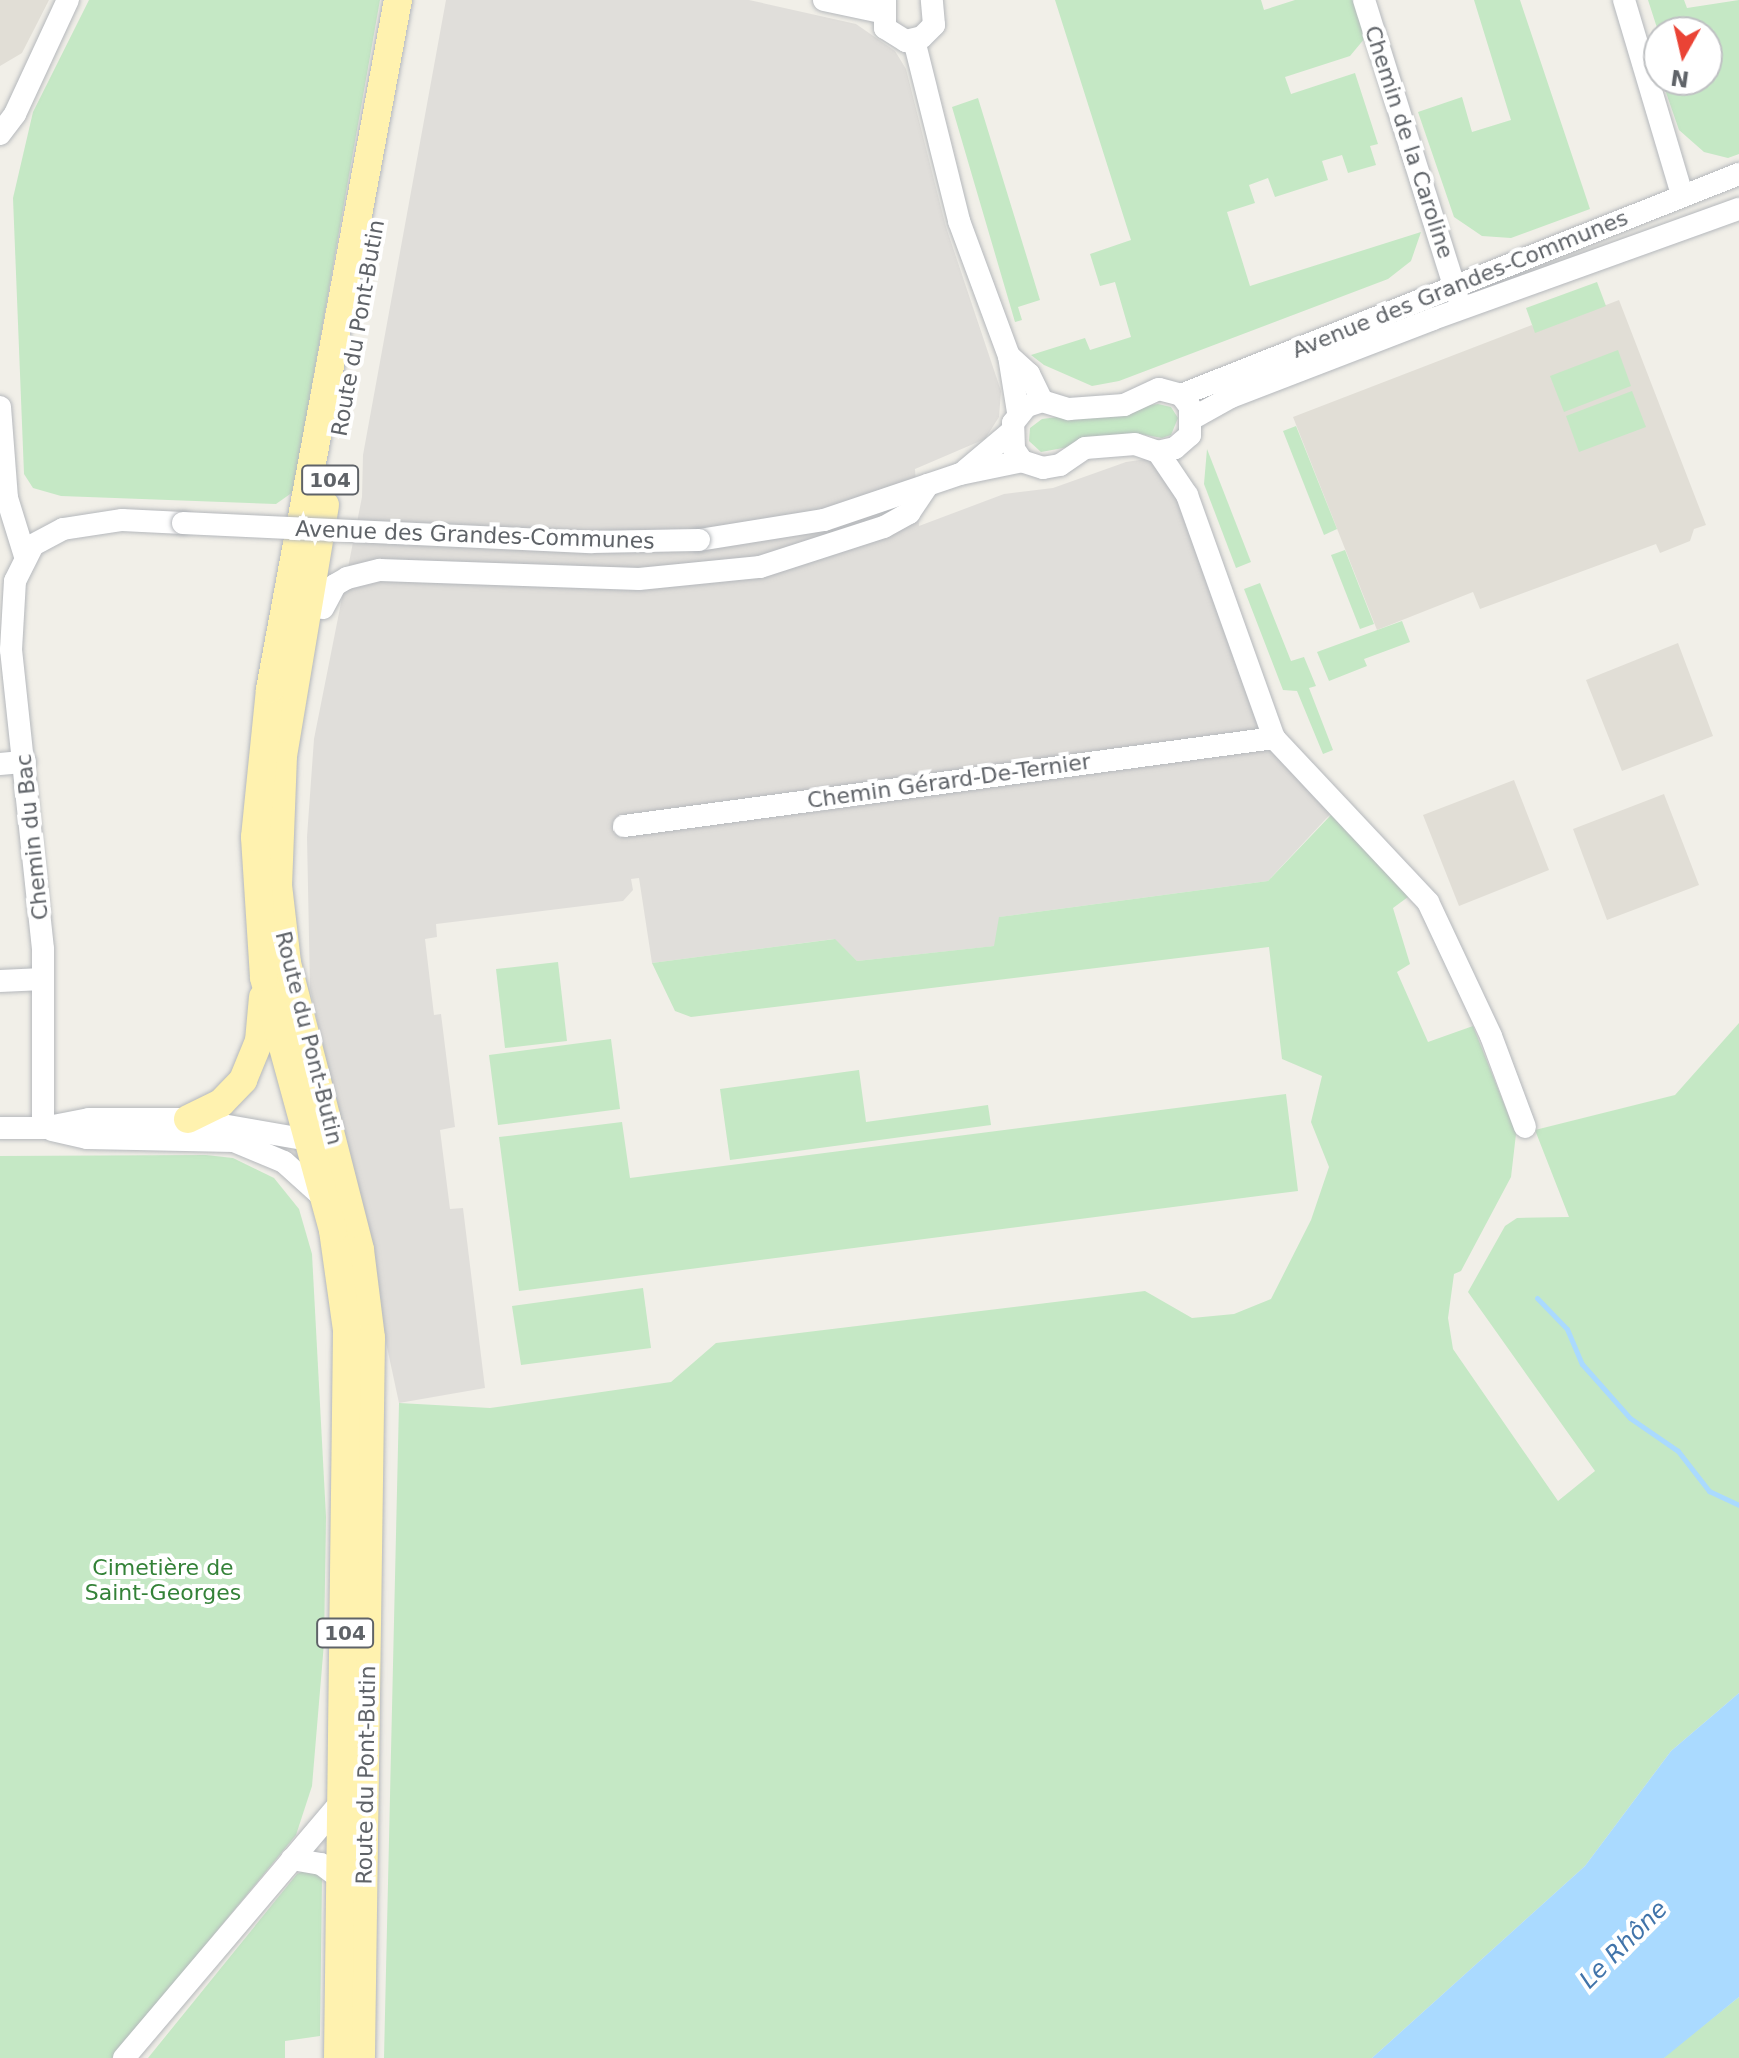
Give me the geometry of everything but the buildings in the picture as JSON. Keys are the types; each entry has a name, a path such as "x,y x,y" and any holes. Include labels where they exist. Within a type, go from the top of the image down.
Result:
{"main road":[{"name":"Route du Pont-Butin","path":"350,2047 341,1879 349,1354 341,1269 308,1137 276,970 255,887 262,747 398,0"},
{"name":"Route du Pont-Butin","path":"350,2047 372,1368 360,1250 336,1148 276,970 278,851 289,708 418,0"},
{"path":"188,1119 227,1099 247,1074 259,1041 276,970 294,803 323,608"}],"street":[{"path":"0,136 15,114 68,0"},
{"path":"824,0 883,6 891,34 914,40"},
{"path":"914,40 934,25 932,0"},
{"name":"Chemin de la Caroline","path":"1364,0 1454,284 1454,312"},
{"path":"1624,0 1682,194"},
{"path":"914,40 959,221 1009,356 1022,461"},
{"name":"Avenue des Grandes-Communes","path":"960,474 1042,401 1082,410 1124,405 1159,389 1181,395 1427,301 1454,284 1605,223 1739,174"},
{"name":"Avenue des Grandes-Communes","path":"1193,418 1231,397 1739,209"},
{"path":"1605,223 1617,253"},
{"path":"1009,356 1029,374 1042,401"},
{"path":"1181,395 1193,418 1185,443 1187,495"},
{"path":"0,407 5,512 25,556"},
{"name":"Avenue des Grandes-Communes","path":"25,556 52,533 80,525 183,523 579,542 699,540 824,520 960,474 1022,461 1053,467 1085,448 1117,444 1158,452 1185,443"},
{"path":"1158,452 1187,495 1274,738 1428,902 1491,1036 1525,1127"},
{"name":"Avenue des Grandes-Communes","path":"323,608 335,585 347,578 380,570 639,579 760,567 884,527 909,513 928,485"},
{"name":"Chemin du Bac","path":"25,556 15,581 10,632 25,762 43,979 43,1128"},
{"name":"Chemin Gérard-De-Ternier","path":"624,826 1274,738"},
{"path":"0,764 25,762"},
{"path":"0,981 43,979"},
{"path":"0,1128 43,1128 89,1119 188,1119 308,1137 336,1148"},
{"path":"43,1128 87,1138 234,1141 284,1162 325,1200"},
{"name":"Route du Pont-Butin","path":"124,2058 342,1801"},
{"path":"292,1859 321,1864 341,1879"}],"shaded area":[{"path":"0,0 49,0 22,53 0,66"},
{"path":"446,0 749,0 856,24 895,51 906,69 946,227 1001,391 999,417 985,439 915,469 919,526 1004,494 1053,488 1126,462 1174,455 1274,738 1336,808 1268,881 1000,917 995,946 857,961 834,939 652,963 639,878 631,879 633,890 623,901 436,924 437,937 425,939 434,1015 441,1014 455,1127 440,1130 450,1209 463,1208 485,1388 399,1403 310,988 307,837 314,739 362,497 363,455"},
{"path":"1619,300 1706,525 1694,529 1690,541 1660,553 1656,544 1480,609 1473,592 1377,630 1293,417 1532,325 1536,332"},
{"path":"1678,643 1713,736 1622,771 1586,680"},
{"path":"1514,780 1549,870 1459,906 1423,815"},
{"path":"1664,794 1699,885 1607,920 1573,829"}],"green space":[{"path":"89,0 380,0 293,492 276,504 61,496 33,488 24,474 13,198 33,112"},
{"path":"1055,0 1261,0 1264,10 1295,0 1353,0 1365,38 1350,56 1285,77 1291,94 1355,73 1378,144 1370,146 1376,165 1348,173 1342,155 1322,161 1328,180 1275,197 1268,178 1249,185 1255,203 1227,212 1250,286 1421,232 1411,261 1388,279 1119,381 1092,386 1044,365 1031,355 1085,338 1090,350 1131,337 1115,282 1100,286 1090,254 1131,240"},
{"path":"1474,0 1520,0 1590,209 1511,238 1482,236 1454,217 1418,112 1462,97 1472,132 1511,120"},
{"path":"1648,0 1684,0 1687,8 1739,0 1739,154 1728,158 1704,152 1679,130 1667,96 1723,96 1723,16 1653,16"},
{"path":"978,98 1040,300 1018,307 1022,320 1015,322 952,107"},
{"path":"1597,282 1606,306 1535,333 1526,308"},
{"path":"1618,350 1631,386 1564,412 1550,376"},
{"path":"1632,391 1646,427 1579,452 1566,416"},
{"path":"1158,404 1171,407 1178,418 1171,435 1162,438 1140,434 1041,452 1029,441 1030,428 1042,419"},
{"path":"1296,426 1337,529 1324,535 1283,431"},
{"path":"1207,449 1251,562 1236,568 1204,484"},
{"path":"1345,550 1374,624 1360,629 1331,555"},
{"path":"1260,583 1291,661 1304,657 1316,686 1309,688 1333,750 1323,754 1297,691 1283,690 1244,589"},
{"path":"1402,621 1410,642 1364,659 1367,666 1329,681 1317,652"},
{"path":"1331,815 1412,894 1393,908 1410,964 1397,972 1428,1042 1473,1026 1516,1134 1511,1177 1461,1271 1454,1274 1448,1318 1453,1349 1558,1501 1595,1471 1468,1292 1505,1226 1517,1218 1569,1217 1535,1130 1675,1095 1739,1023 1739,1693 1671,1751 1585,1866 1372,2058 384,2058 399,1403 490,1408 671,1382 716,1343 1145,1291 1192,1318 1234,1314 1271,1299 1311,1220 1329,1167 1311,1122 1322,1076 1282,1059 1269,947 691,1017 675,1011 652,963 835,939 857,961 994,946 999,917 1268,881"},
{"path":"558,962 567,1041 505,1048 496,969"},
{"path":"611,1039 620,1109 498,1125 489,1055"},
{"path":"859,1070 866,1122 988,1105 991,1125 730,1160 720,1089"},
{"path":"1286,1094 1298,1191 519,1291 499,1137 622,1122 630,1178"},
{"name":"Cimetière de Saint-Georges","path":"206,1155 233,1158 274,1178 299,1209 312,1254 326,1517 324,1643 312,1786 296,1835 112,2058 0,2058 0,1156"},
{"path":"643,1288 651,1348 521,1365 512,1306"},
{"path":"306,1870 322,1876 320,2036 285,2041 285,2058 148,2058 297,1874"},
{"path":"1739,1997 1739,2058 1664,2058 1665,2056"}],"water":[{"name":"Le Rhône","path":"1739,1693 1739,1997 1664,2058 1372,2058 1585,1866 1671,1751"}],"waterway":[{"path":"1537,1298 1567,1329 1582,1364 1630,1418 1678,1451 1709,1491 1739,1505"}]}
